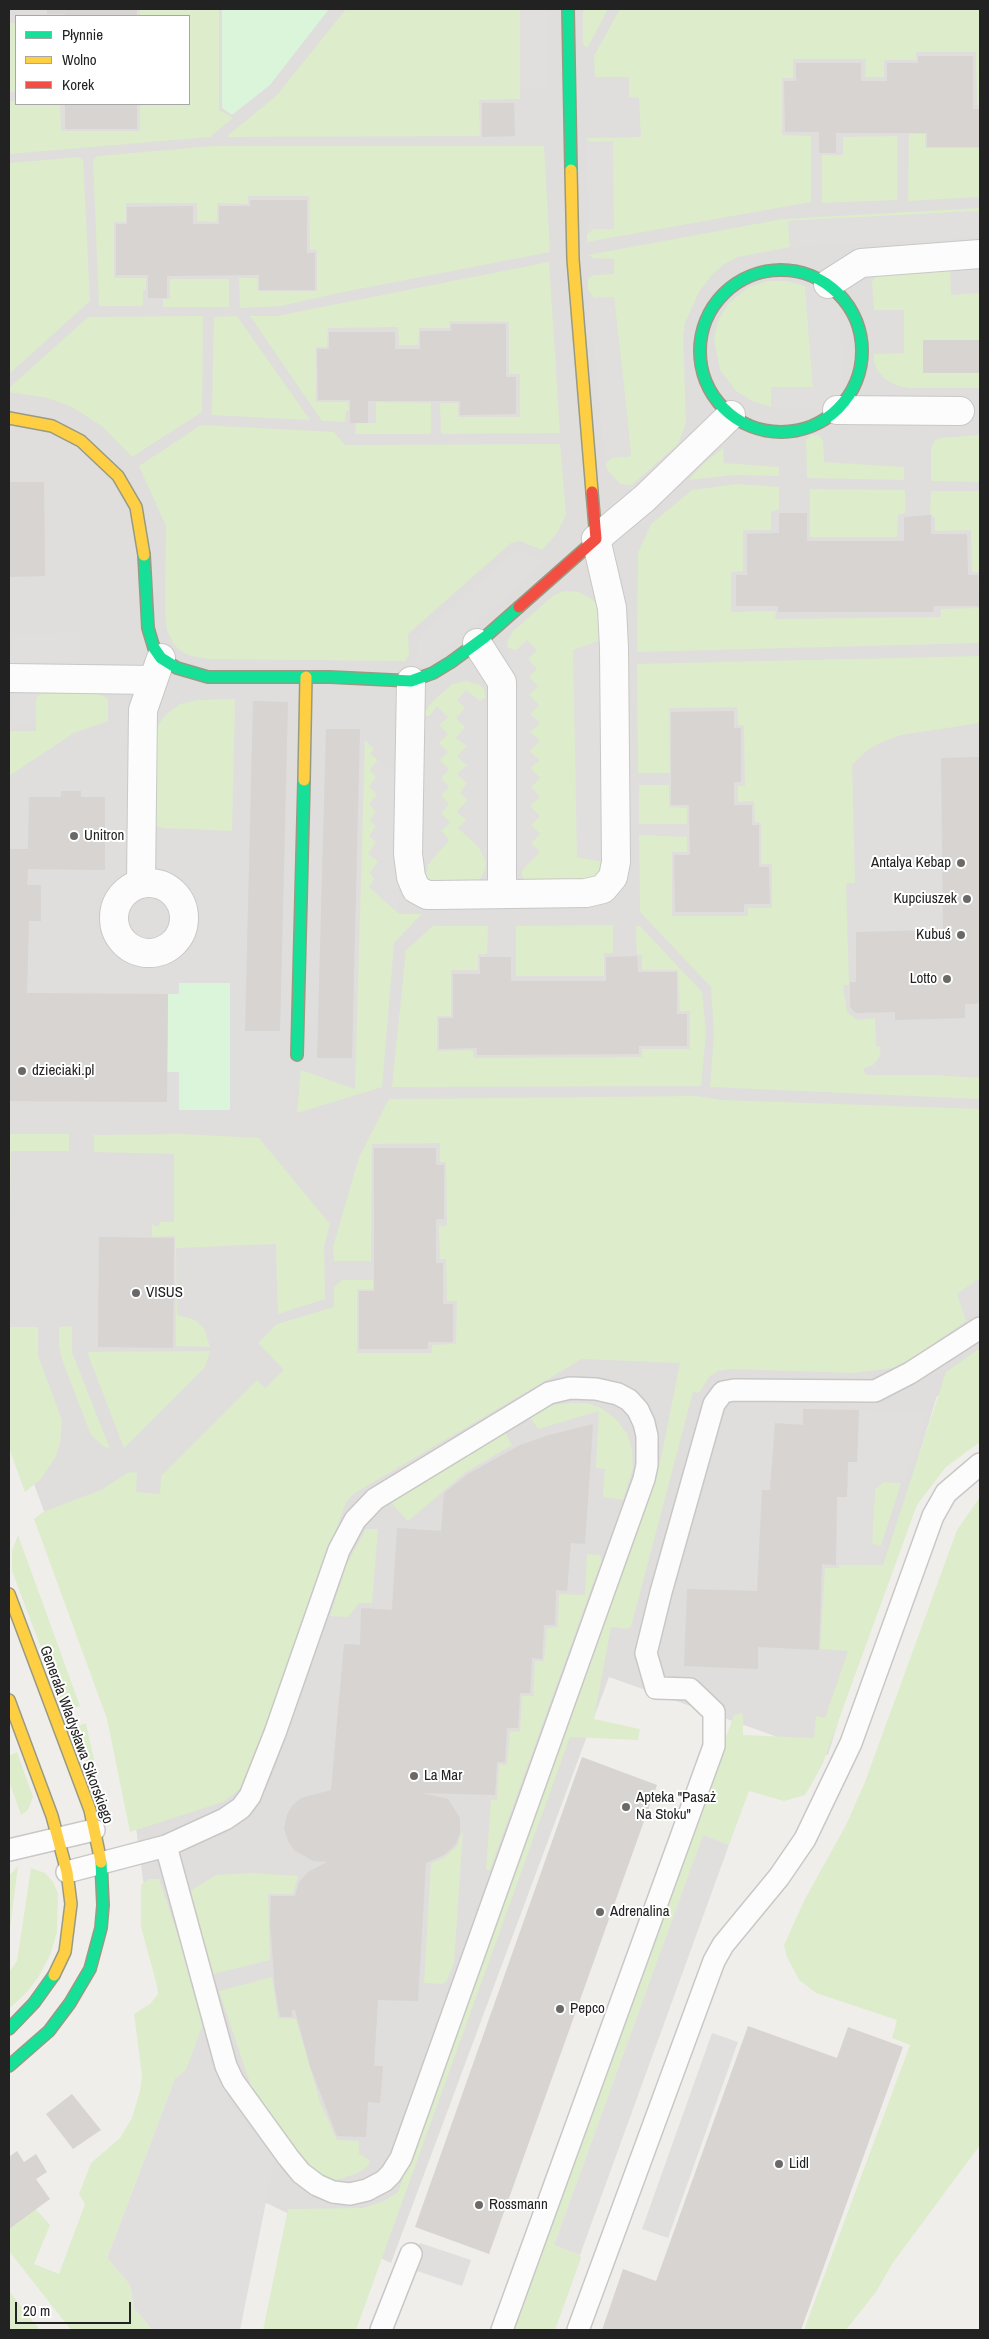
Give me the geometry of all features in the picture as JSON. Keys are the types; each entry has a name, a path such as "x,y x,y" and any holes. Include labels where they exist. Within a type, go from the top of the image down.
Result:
{"street":[{"path":"411,681 408,866 414,886 420,892 432,895 595,892 609,884 615,870 614,648 612,608 596,539 573,260 568,9"},
{"path":"828,284 861,263 980,254"},
{"path":"776,270 803,272 828,284 846,301 857,322 863,345 861,369 852,391 838,410 811,426 796,431 774,432 751,427 731,415 712,394 702,368 700,341 708,314 725,292 748,276 776,270"},
{"path":"838,410 960,411"},
{"path":"9,678 157,669 182,671 208,677 306,677 411,681 433,673 477,643 645,498 731,415"},
{"path":"9,418 52,426 81,441 112,470 128,491 136,507 143,545 148,628 154,648 157,669 143,710 141,883"},
{"path":"477,643 502,682 502,894"},
{"path":"297,1055 306,677"},
{"name":"Generała Władysława Sikorskiego","path":"9,1594 90,1810 101,1864 103,1905 101,1928 90,1969 70,2003 49,2031 9,2066"},
{"path":"9,1700 58,1837 67,1872 71,1904 65,1952 52,1980 34,2003 9,2029"}],"lane":[{"path":"502,2330 714,1746 714,1712 690,1689 656,1688 646,1653 661,1592 714,1404 723,1392 734,1390 876,1391 917,1369 980,1328"},
{"path":"67,1872 166,1846 225,1819 241,1808 250,1796 275,1734 339,1550 351,1526 365,1508 549,1393 570,1388 596,1389 618,1394 629,1400 638,1410 647,1436 647,1465 644,1479 401,2158 384,2181 367,2190 350,2194 333,2192 317,2186 301,2173 288,2157 233,2081 226,2066 166,1846"},
{"path":"578,2330 714,1961 723,1945 780,1876 805,1839 851,1743 933,1516 946,1493 980,1464"},
{"path":"9,1850 94,1830"},
{"path":"381,2330 411,2254"}],"shaded area":[{"path":"9,9 980,9 980,1408 937,1396 828,1755 609,1677 391,2263 181,2162 122,1724 9,1416"},
{"path":"520,9 549,9 548,89 520,89"},
{"path":"586,139 589,142 613,141 614,229 593,229 587,234"},
{"path":"980,211 980,237 790,247 788,221"},
{"path":"828,284 839,295 843,396 837,410 771,407 771,387 813,387 805,286"},
{"path":"588,290 594,298 614,297 627,415 631,456 611,458 605,464"},
{"path":"516,550 540,560 549,557 507,597 438,656 411,667 417,659 419,635"},
{"path":"79,633 80,661 9,663 9,634"},
{"path":"604,639 603,862 577,857 573,650"},
{"path":"527,640 537,650 528,659 537,669 529,677 538,686 529,695 539,705 530,714 540,723 530,732 540,741 529,751 540,760 530,768 540,778 531,787 540,797 530,806 540,816 531,825 540,834 531,843 540,852 522,870 513,863 508,648 516,650"},
{"path":"466,690 480,701 485,698 486,694 490,709 490,850 486,862 484,855 475,843 458,828 467,820 457,811 468,800 460,793 467,783 457,774 467,765 457,756 467,746 456,738 465,727 456,718 465,708 457,700"},
{"path":"9,694 40,694 36,698 36,722 9,722"},
{"path":"437,707 448,717 439,725 448,734 439,743 448,752 440,760 449,770 441,778 449,787 441,795 449,804 441,813 450,822 441,831 449,840 428,864 422,856 422,724"},
{"path":"378,760 400,776 399,914 369,887 375,878 370,873 378,861 368,854 376,842 370,835 376,827 370,820 376,811 369,804 377,794 369,787 376,777 370,770"},
{"path":"980,1278 980,1310 966,1321 957,1294"},
{"path":"859,1410 928,1412 905,1483 884,1482 875,1489 872,1544 886,1546 881,1565 836,1563 837,1497 847,1496 848,1462 857,1462"},
{"path":"703,1835 729,1845 580,2255 554,2245"},
{"path":"204,2022 231,2104 275,2158 240,2330 152,2330 134,2308 130,2285 107,2258 175,2079 186,2070"},
{"path":"712,2033 738,2042 668,2238 642,2229"},
{"path":"420,2243 471,2260 462,2286 411,2269"}],"green space":[{"path":"140,9 219,9 219,110 233,118 210,137 9,154 9,101 15,101 15,105 60,105 61,131 140,131 140,105 190,105 190,15 140,15"},
{"path":"222,9 329,9 270,85 232,115 222,108"},
{"path":"346,9 520,9 520,99 479,100 480,136 226,137 277,95"},
{"path":"583,9 608,9 588,47 584,46 583,43"},
{"path":"620,9 980,9 980,105 977,105 976,52 916,52 916,60 884,60 884,77 865,77 866,59 793,59 793,78 782,78 782,135 811,136 811,202 587,242 587,234 593,229 613,229 612,142 589,142 586,138 641,137 639,98 629,97 629,77 595,77 594,56"},
{"path":"9,23 15,23 15,92 9,92"},
{"path":"909,134 925,134 925,148 980,148 980,197 908,201"},
{"path":"897,136 897,200 822,203 822,155 843,155 843,137"},
{"path":"214,146 544,146 550,252 333,294 281,306 240,308 239,278 257,278 258,291 317,291 317,250 310,250 309,196 248,196 248,204 217,203 217,222 197,221 197,203 126,203 126,222 114,222 114,278 146,278 146,290 143,290 143,306 99,306 93,160 97,156"},
{"path":"80,157 83,160 90,301 9,374 9,163"},
{"path":"980,208 980,211 788,221 790,247 738,257 723,265 712,275 699,292 685,323 683,335 686,423 678,444 632,485 620,484 608,471 605,464 611,458 631,456 627,415 614,297 594,298 588,290 588,278 593,275 614,274 614,259 593,258 588,255 783,219"},
{"path":"549,262 560,433 441,434 440,403 458,403 458,417 520,417 520,374 509,374 509,322 450,321 449,328 419,328 418,345 399,345 398,327 328,328 327,347 316,347 316,402 348,402 349,411 346,411 345,422 322,421 250,316 277,316"},
{"path":"950,269 951,295 980,293 980,388 908,388 896,385 885,379 877,370 874,354 904,353 904,310 874,310 872,282 877,273"},
{"path":"170,279 229,279 229,307 163,307 163,299 170,299"},
{"path":"767,281 787,281 805,286 813,387 771,387 771,407 752,401 736,391 720,370 714,339 718,320 729,303 747,288"},
{"path":"203,316 202,412 132,457 103,427 72,407 48,398 9,392 9,388 88,317"},
{"path":"237,316 310,420 212,415 214,317"},
{"path":"376,402 431,403 431,434 355,434 356,423 376,423"},
{"path":"201,425 334,432 345,445 560,444 566,515 557,533 542,550 520,541 511,543 408,634 409,655 405,661 209,659 191,656 174,645 167,630 165,612 166,526 139,466"},
{"path":"811,435 819,435 823,441 824,462 904,467 904,480 807,478 806,440"},
{"path":"980,435 980,482 931,481 931,448 935,440"},
{"path":"723,448 724,463 779,467 779,476 734,475 689,480 703,464"},
{"path":"737,484 779,487 779,509 771,512 771,530 743,530 743,571 731,572 731,612 776,611 775,619 941,617 941,609 980,608 980,643 637,652 638,553 651,524 692,490"},
{"path":"810,489 905,490 905,513 898,515 897,537 810,537"},
{"path":"931,491 980,491 980,572 972,572 971,530 935,531 935,519 930,513"},
{"path":"565,591 578,592 589,597 597,604 603,619 577,857 603,862 605,866 594,879 527,883 522,876 522,870 526,866 531,843 529,677 516,650 508,648 507,643 512,632 554,595"},
{"path":"980,656 980,723 901,735 866,751 852,765 855,883 846,883 849,985 843,985 847,1012 857,1020 875,1018 876,1046 881,1047 879,1058 873,1065 863,1069 866,1075 932,1075 980,1078 980,1099 710,1087 714,1035 711,987 640,912 639,835 687,837 687,852 672,852 672,916 748,916 748,908 772,908 772,864 761,864 761,823 755,822 754,801 738,802 738,786 745,786 744,726 738,725 737,707 669,708 670,773 638,773 637,664"},
{"path":"467,681 480,685 484,689 486,698 466,708 468,800 457,812 467,820 458,828 480,848 486,862 485,870 481,878 475,882 431,882 426,875 428,864 449,840 441,831 437,707 429,716 426,716 425,712 430,704 452,684"},
{"path":"97,693 108,699 108,721 74,733 9,776 9,731 36,731 36,698 40,694"},
{"path":"235,699 232,831 164,828 157,826 151,817 156,729 165,715 180,704 197,700"},
{"path":"365,740 374,749 370,754 378,760 370,770 377,777 377,794 376,826 369,836 377,842 379,861 370,873 399,914 422,914 394,943 382,1087 297,1113 301,1070 355,1089"},
{"path":"639,785 669,785 669,807 687,808 687,824 639,824"},
{"path":"613,925 613,953 604,953 604,976 516,976 516,926"},
{"path":"433,926 488,926 487,954 478,954 478,970 451,970 451,1016 437,1016 437,1051 473,1050 474,1058 642,1057 642,1049 690,1049 690,1011 680,1011 678,970 642,970 642,955 637,954 636,926 640,926 702,992 706,1033 701,1086 392,1087 406,950"},
{"path":"179,983 230,983 230,1110 179,1110 179,1072 167,1072 168,994 179,994"},
{"path":"696,1096 723,1100 980,1109 980,1278 958,1294 967,1308 966,1321 903,1365 892,1368 854,1373 730,1369 718,1371 710,1376 699,1393 693,1392 631,1627 627,1629 611,1627 594,1719 640,1729 638,1740 570,1737 356,2330 263,2330 288,2209 363,2208 384,2201 398,2192 660,1463 680,1363 582,1359 355,1493 346,1502 248,1775 240,1789 223,1802 130,1832 107,1719 34,1519 43,1512 101,1490 129,1472 137,1473 136,1492 160,1494 161,1476 257,1380 265,1388 284,1370 258,1343 277,1324 334,1307 334,1287 342,1280 373,1280 373,1289 357,1289 357,1353 432,1353 432,1345 456,1344 457,1301 447,1301 446,1259 440,1259 439,1226 447,1226 446,1162 440,1162 440,1143 372,1144 371,1261 334,1261 333,1247 359,1157 389,1099"},
{"path":"9,1134 69,1134 69,1151 11,1151 9,1285"},
{"path":"182,1134 259,1138 330,1224 324,1247 325,1299 278,1314 276,1244 176,1248 177,1315 195,1320 204,1328 210,1347 176,1346 175,1236 152,1237 152,1224 158,1227 160,1222 174,1222 174,1154 94,1152 94,1135"},
{"path":"72,1326 72,1352 110,1449 103,1446 91,1435 62,1360 59,1345 59,1327"},
{"path":"9,1327 38,1327 38,1356 62,1420 60,1443 55,1458 40,1480 25,1492 9,1448"},
{"path":"980,1348 980,1442 946,1467 917,1505 823,1763 810,1787 805,1795 784,1801 749,1791 729,1845 703,1836 554,2245 580,2255 581,2258 555,2330 513,2330 734,1715 741,1713 743,1716 743,1735 814,1738 816,1716 825,1718 848,1651 820,1649 825,1568 839,1568 839,1565 883,1565 946,1372"},
{"path":"210,1351 205,1367 124,1448 87,1352"},
{"path":"587,1403 601,1408 616,1419 627,1434 632,1449 633,1468 623,1500 603,1497 605,1469 596,1468 599,1411 538,1429 529,1416 553,1405"},
{"path":"504,1431 512,1445 466,1472 408,1521 390,1502"},
{"path":"884,1482 901,1483 881,1546 872,1544 875,1489"},
{"path":"980,1497 980,2145 892,2264 876,2292 846,2330 804,2330 910,2045 892,2038 897,2020 816,1993 799,1980 787,1957 784,1945 805,1899 846,1825 865,1782 957,1530"},
{"path":"366,1529 378,1529 372,1603 359,1603 348,1617 330,1616 346,1565"},
{"path":"18,1535 80,1706 65,1711 12,1571 12,1551"},
{"path":"587,1554 600,1555 602,1559 490,1870 486,1870 491,1800 497,1800 499,1764 507,1765 510,1731 520,1732 522,1696 533,1696 535,1661 544,1661 547,1628 558,1627 559,1594 585,1595"},
{"path":"86,1723 98,1778 99,1802 73,1728"},
{"path":"17,1752 33,1797 28,1810 21,1815 9,1781 9,1756"},
{"path":"463,1830 454,1963 446,1982 442,1984 424,1983 431,1863 444,1858 457,1846"},
{"path":"18,1866 9,1936 9,1876"},
{"path":"31,1868 45,1873 53,1882 58,1893 57,1932 50,1955 39,1976 27,1992 9,2009 9,1972 17,1961"},
{"path":"252,1873 298,1876 293,1894 268,1894 270,1960 213,1974 190,1891 216,1875"},
{"path":"149,1879 159,1879 204,2014 204,2022 186,2071 175,2079 107,2258 130,2285 134,2308 152,2330 71,2330 9,2251 9,2227 35,2208 50,2225 34,2264 59,2274 85,2204 79,2194 91,2163 120,2138 132,2118 140,2091 142,2075 134,2014 150,2004 159,1993 141,1927 141,1885"},
{"path":"272,1977 278,2018 296,2019 320,2102 337,2140 359,2141 359,2154 370,2160 368,2166 358,2173 337,2180 326,2179 317,2175 254,2095 219,1991"},
{"path":"9,2291 40,2330 9,2330"}],"building":[{"path":"47,9 137,9 137,15 47,14"},
{"path":"918,56 973,56 973,109 980,109 980,147 927,147 927,133 836,133 836,153 819,153 819,132 785,132 784,81 796,81 796,63 861,63 861,81 887,81 887,63 918,63"},
{"path":"482,103 514,103 515,136 482,137"},
{"path":"65,105 137,105 137,129 65,129"},
{"path":"250,200 307,200 307,253 315,253 315,290 259,290 259,275 167,276 167,298 148,298 148,275 116,275 116,224 127,224 127,207 193,206 193,224 219,224 219,206 250,206"},
{"path":"451,324 506,324 506,377 516,377 516,414 460,415 460,401 368,401 368,423 350,423 350,400 318,400 317,349 329,349 329,332 395,332 395,349 420,349 420,331 451,331"},
{"path":"923,340 980,340 980,373 923,373"},
{"path":"9,482 44,482 45,576 9,577"},
{"path":"779,513 807,513 807,541 904,541 904,517 931,515 931,534 967,534 968,575 978,575 979,606 934,606 933,612 778,612 778,606 736,606 736,575 747,575 747,534 779,533"},
{"path":"253,701 288,702 280,1031 245,1031"},
{"path":"734,711 734,728 741,728 741,782 734,782 734,805 752,805 752,825 759,825 759,867 769,867 770,904 744,904 744,912 675,912 674,855 690,855 689,805 671,805 671,712"},
{"path":"326,729 360,729 352,1058 317,1058"},
{"path":"980,757 980,1000 977,1004 965,1004 965,1018 895,1020 895,1012 856,1013 850,1007 850,982 856,982 856,932 943,930 941,758"},
{"path":"61,791 81,791 81,797 105,797 105,870 28,869 27,885 41,885 41,921 29,921 27,993 168,994 167,1102 9,1101 9,849 28,849 29,797 61,797"},
{"path":"637,956 638,972 677,972 677,1014 687,1014 687,1046 639,1046 639,1054 477,1055 477,1048 439,1049 439,1018 453,1018 453,974 480,974 480,957 511,957 511,981 606,981 606,957"},
{"path":"374,1148 436,1148 436,1165 444,1165 444,1219 436,1219 436,1263 443,1263 443,1304 453,1304 453,1342 428,1342 428,1349 359,1349 359,1291 374,1291"},
{"name":"VISUS","path":"99,1237 174,1238 173,1348 98,1347"},
{"path":"803,1409 859,1410 857,1462 848,1462 847,1497 837,1497 836,1565 822,1564 819,1650 758,1647 758,1669 684,1666 687,1589 757,1591 762,1490 770,1490 775,1423 803,1425"},
{"name":"La Mar","path":"593,1424 585,1544 571,1543 567,1591 556,1590 555,1625 544,1625 542,1659 532,1658 530,1693 520,1693 518,1728 507,1728 505,1762 497,1762 495,1795 421,1793 448,1799 460,1818 460,1832 456,1844 444,1855 426,1863 418,2001 378,2000 374,2066 383,2066 380,2103 368,2102 366,2137 337,2136 310,2066 295,2010 292,2010 292,2017 280,2017 275,1989 270,1922 271,1896 295,1896 299,1882 308,1872 327,1862 313,1861 294,1850 288,1841 284,1828 287,1815 292,1806 301,1798 331,1790 344,1644 360,1645 361,1608 392,1610 397,1528 441,1531 444,1493 468,1474 520,1445 549,1435"},
{"path":"582,1757 657,1785 489,2254 415,2227"},
{"name":"Lidl","path":"748,2026 837,2058 848,2027 903,2047 801,2330 602,2330 623,2269 656,2281"},
{"path":"72,2094 101,2130 73,2149 46,2114"},
{"path":"17,2151 24,2162 36,2154 47,2172 36,2179 50,2199 9,2229 9,2157"}],"traffic: fast":[{"path":"568,9 571,170"},
{"path":"773,270 789,270 812,276 832,288 844,300 856,320 862,343 862,351 862,359 856,382 844,402 832,414 812,426 789,432 773,432 750,426 730,414 718,402 706,382 700,359 700,343 706,320 718,300 730,288 750,276 773,270"},
{"path":"144,555 148,628 154,648 161,658 177,668 208,677 330,677 411,681 433,673 451,662 485,637 519,607"},
{"path":"297,1055 304,780"},
{"path":"9,2066 49,2031 70,2003 90,1969 101,1928 103,1905 101,1862"},
{"path":"9,2029 34,2003 54,1975"}],"traffic: slow":[{"path":"571,170 573,259 592,492"},
{"path":"9,418 52,426 81,441 118,476 136,507 144,555"},
{"path":"304,780 306,677"},
{"path":"9,1594 90,1810 101,1862"},
{"path":"9,1700 52,1816 67,1872 71,1904 65,1952 54,1975"}],"traffic: jam":[{"path":"519,607 596,539 592,492"}],"place":[{"name":"Unitron","path":"74,836"},
{"name":"Antalya Kebap","path":"961,863"},
{"name":"Kupciuszek","path":"967,899"},
{"name":"Kubuś","path":"961,935"},
{"name":"Lotto","path":"947,979"},
{"name":"dzieciaki.pl","path":"22,1071"},
{"name":"VISUS","path":"136,1293"},
{"name":"La Mar","path":"414,1776"},
{"name":"Apteka \"Pasaż Na Stoku\"","path":"626,1807"},
{"name":"Adrenalina","path":"600,1912"},
{"name":"Pepco","path":"560,2009"},
{"name":"Lidl","path":"779,2164"},
{"name":"Rossmann","path":"479,2205"}]}
